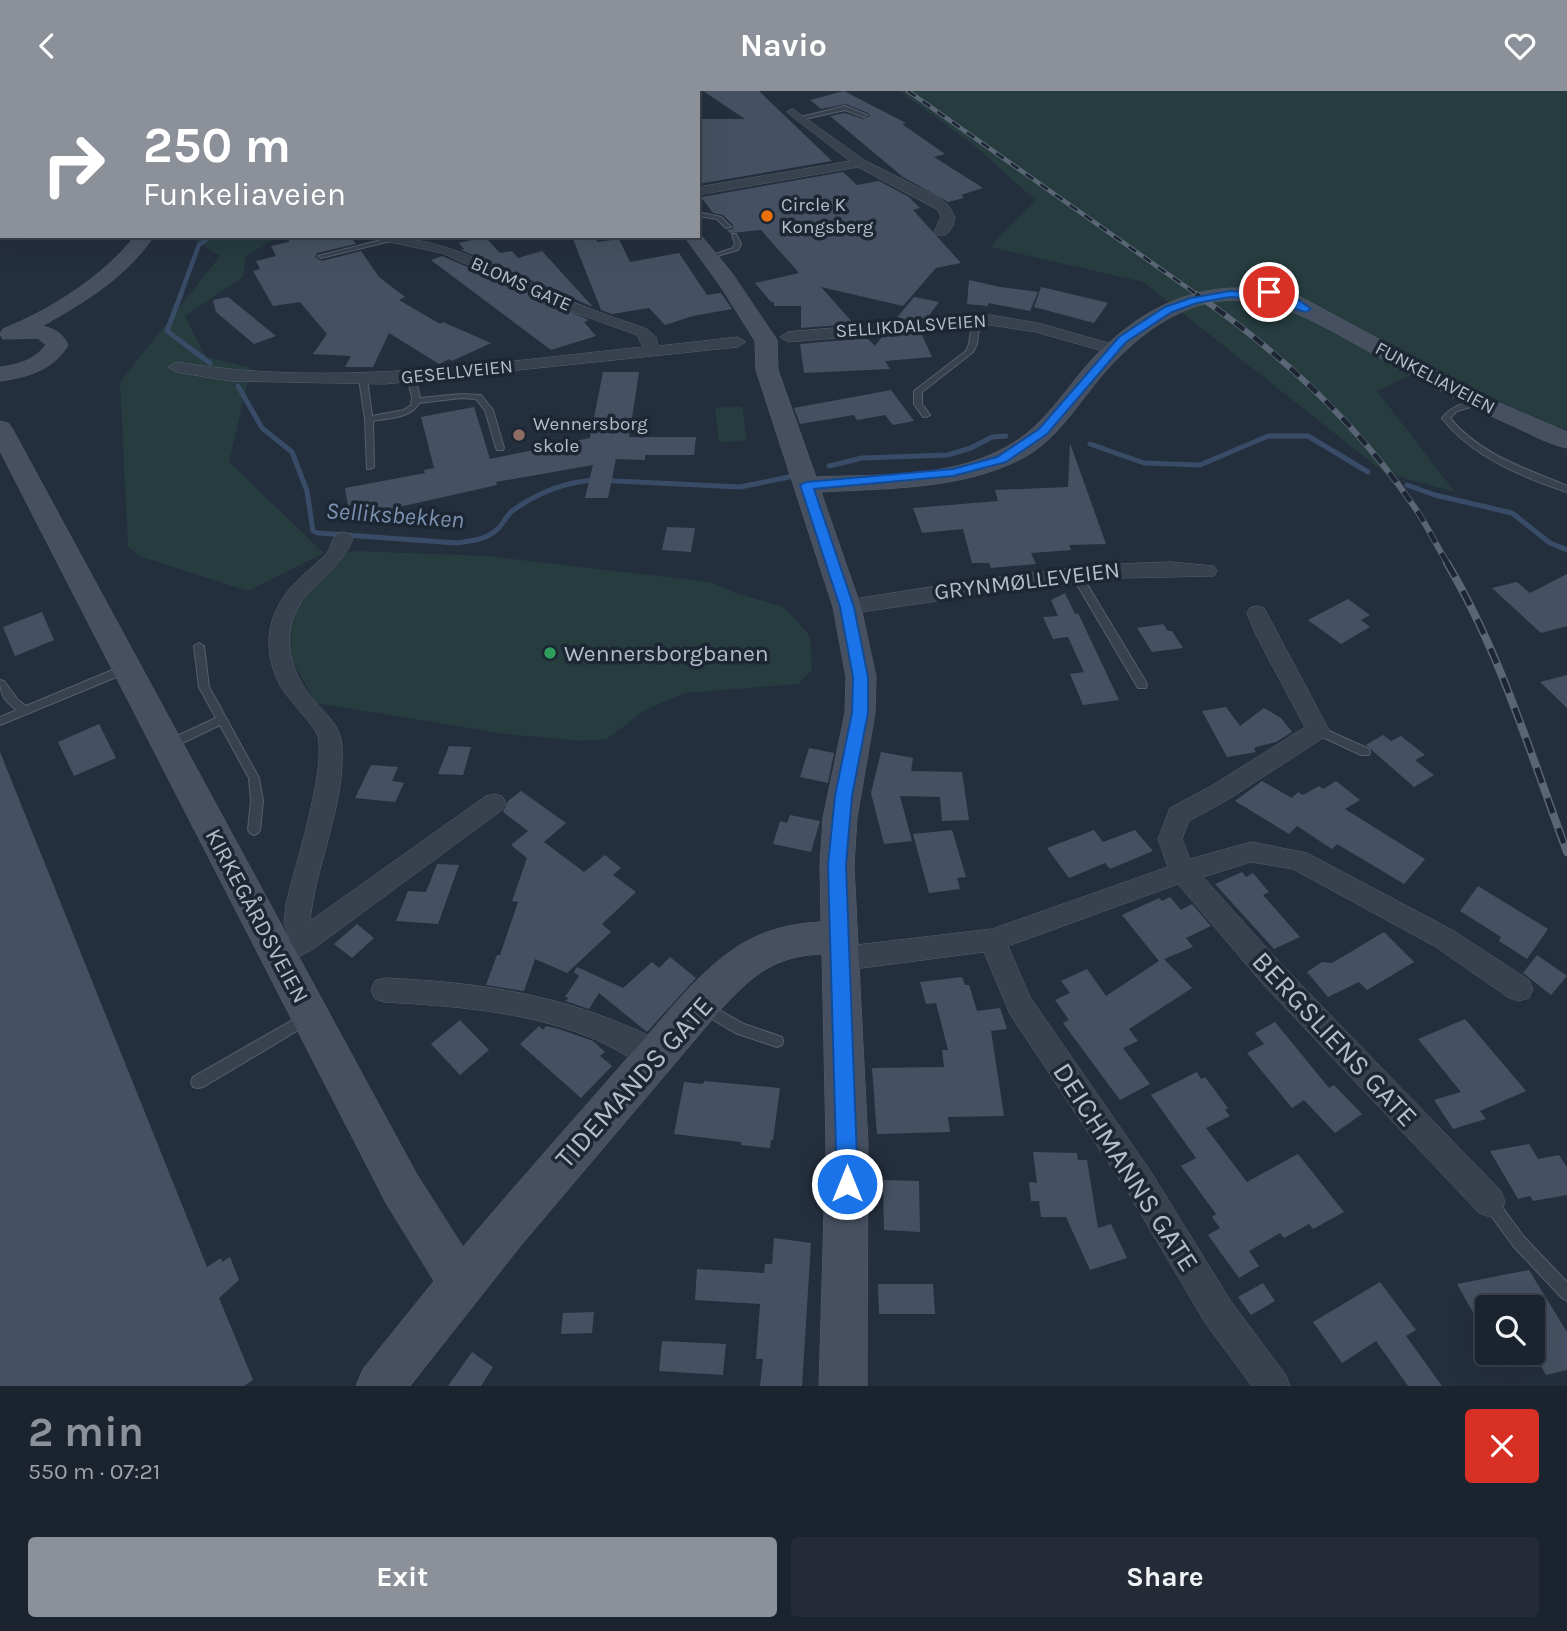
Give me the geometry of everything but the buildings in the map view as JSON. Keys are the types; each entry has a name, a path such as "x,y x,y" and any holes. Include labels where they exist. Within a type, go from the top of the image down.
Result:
{"street":[{"path":"797,115 860,163 939,204 948,217 941,232"},
{"path":"700,191 860,163"},
{"path":"7,335 66,303 121,263 143,238"},
{"name":"BLOMS GATE","path":"385,238 452,253 566,305 642,332 648,337 651,349"},
{"path":"694,238 748,314 750,341 767,370 847,607 857,648 861,692 857,734 840,818 837,865 847,1144 843,1386"},
{"name":"FUNKELIAVEIEN","path":"806,485 953,473 1002,460 1043,431 1118,344 1168,310 1195,300 1220,295 1258,296 1306,309 1478,402 1567,441"},
{"path":"46,333 66,303"},
{"name":"SELLIKDALSVEIEN","path":"788,337 976,320 1014,323 1118,344"},
{"path":"0,396 11,372 42,361 55,350 56,340 46,333 7,335"},
{"name":"GESELLVEIEN","path":"176,367 230,376 363,379 411,377 651,349 750,341"},
{"name":"KIRKEGÅRDSVEIEN","path":"0,428 167,745 291,949 310,1016 421,1224 441,1255 462,1280"},
{"path":"291,949 329,772 331,743 325,726 298,697 290,684 280,654 278,638 292,600 306,582 341,548 343,538"},
{"name":"GRYNMØLLEVEIEN","path":"847,607 950,589 1149,568 1207,571"},
{"path":"1257,613 1266,635 1318,730"},
{"name":"BERGSLIENS GATE","path":"1318,730 1221,792 1179,815 1170,839 1182,872 1272,974 1490,1202"},
{"path":"291,949 494,803"},
{"path":"839,948 992,940 1182,872 1251,852 1298,860 1446,939 1519,989"},
{"name":"TIDEMANDS GATE","path":"462,1280 655,1056 743,964 761,952 790,940 839,948"},
{"name":"DEICHMANNS GATE","path":"992,940 1020,1005 1140,1183 1218,1312 1273,1386"},
{"path":"386,990 443,992 548,1010 627,1039 655,1056"},
{"path":"380,1386 462,1280"}],"lane":[{"path":"797,115 845,108 864,115"},
{"path":"700,214 719,218 728,227"},
{"path":"709,258 736,249 738,244 734,235"},
{"path":"321,256 385,238"},
{"path":"926,415 918,404 918,391 970,352 976,320"},
{"path":"411,377 416,401"},
{"path":"363,379 369,419 370,467"},
{"path":"369,419 406,412 416,401 478,397 489,410 500,447"},
{"path":"1478,402 1454,409 1446,418 1454,429 1473,445 1499,460 1567,489"},
{"path":"1077,576 1142,685"},
{"path":"199,646 204,687 254,778 257,801 254,830"},
{"path":"0,721 127,668"},
{"path":"0,684 14,703 25,711"},
{"path":"167,745 221,720"},
{"path":"1318,730 1365,752"},
{"path":"701,1006 740,1029 777,1041"},
{"path":"198,1082 310,1016"},
{"path":"1490,1202 1519,1242 1567,1293"}],"green space":[{"path":"899,91 1567,91 1567,432 1426,368 1377,391 1455,492 1385,473 1143,282 990,247 1035,200 974,145"},
{"path":"192,238 271,238 271,241 246,256 243,277 185,316 206,357 251,368 229,462 324,553 248,591 142,557 128,547 120,382 220,256"},
{"path":"742,406 747,441 719,442 715,408"},
{"name":"Wennersborgbanen","path":"356,551 487,556 709,582 738,594 784,607 810,636 812,670 798,684 685,693 645,710 607,739 583,741 506,734 316,703 272,625 293,588 319,559"}],"waterway":[{"name":"Selliksbekken","path":"180,296 199,245 208,238"},
{"name":"Selliksbekken","path":"181,294 167,331 210,363"},
{"name":"Selliksbekken","path":"238,386 262,428 292,452 307,491 313,531 318,533 457,543 490,535 512,511 541,494 573,483 595,480 740,487 789,477"},
{"name":"Selliksbekken","path":"829,466 862,458 948,455 971,448 992,437 1006,436"},
{"name":"Selliksbekken","path":"1090,444 1144,463 1200,465 1268,436 1308,436 1368,472"},
{"name":"Selliksbekken","path":"1407,485 1435,495 1512,513 1550,543 1567,550"}],"railway":[{"path":"908,91 1199,296"},
{"path":"1196,294 1286,364 1341,417 1413,505 1448,564"},
{"path":"1447,563 1499,668 1567,852"}],"place":[{"name":"Circle K Kongsberg","path":"767,216"},
{"name":"Wennersborg skole","path":"519,435"},
{"name":"Wennersborgbanen","path":"550,653"}],"route":[{"path":"847,1184 837,865 840,818 857,734 861,692 853,629 806,485 953,473 1002,460 1016,453 1043,431 1122,339 1168,310 1195,300 1230,294 1258,296 1306,309 1288,297 1269,292"}]}
